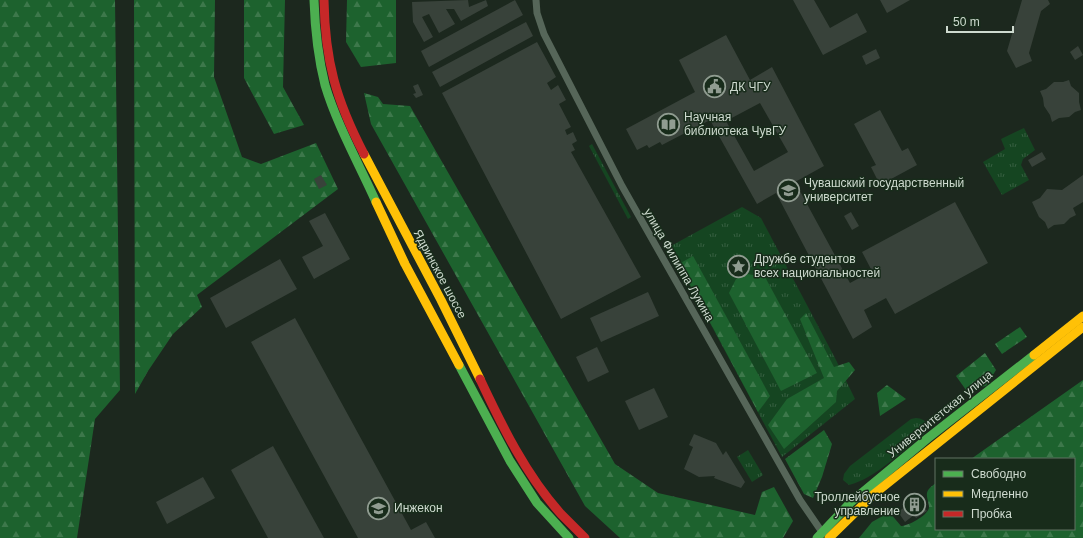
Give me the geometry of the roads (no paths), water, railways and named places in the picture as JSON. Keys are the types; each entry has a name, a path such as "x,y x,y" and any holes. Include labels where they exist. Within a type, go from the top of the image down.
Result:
{"main road":[{"name":"Ядринское шоссе","path":"314,0 318,54 322,74 335,113 405,264 482,410 520,478 549,518 569,538"},
{"name":"Ядринское шоссе","path":"324,0 324,26 329,62 337,92 342,107 368,162 447,312 492,404 529,470 550,501 585,538"},
{"name":"Университетская улица","path":"854,506 874,494 1013,383 1082,322"},
{"name":"Университетская улица","path":"824,536 854,506 1007,375 1082,322"},
{"path":"1007,375 1013,383"},
{"path":"482,410 492,404"}],"street":[{"name":"улица Филиппа Лукина","path":"536,0 537,13 544,34 622,186 800,500 824,536"}],"place":[{"name":"ДК ЧГУ","path":"715,87"},
{"name":"Научная библиотека ЧувГУ","path":"668,124"},
{"name":"Чувашский государственный университет","path":"789,190"},
{"name":"Дружбе студентов всех национальностей","path":"738,266"},
{"name":"Троллейбусное управление","path":"915,504"},
{"name":"Инжекон","path":"378,508"}]}
